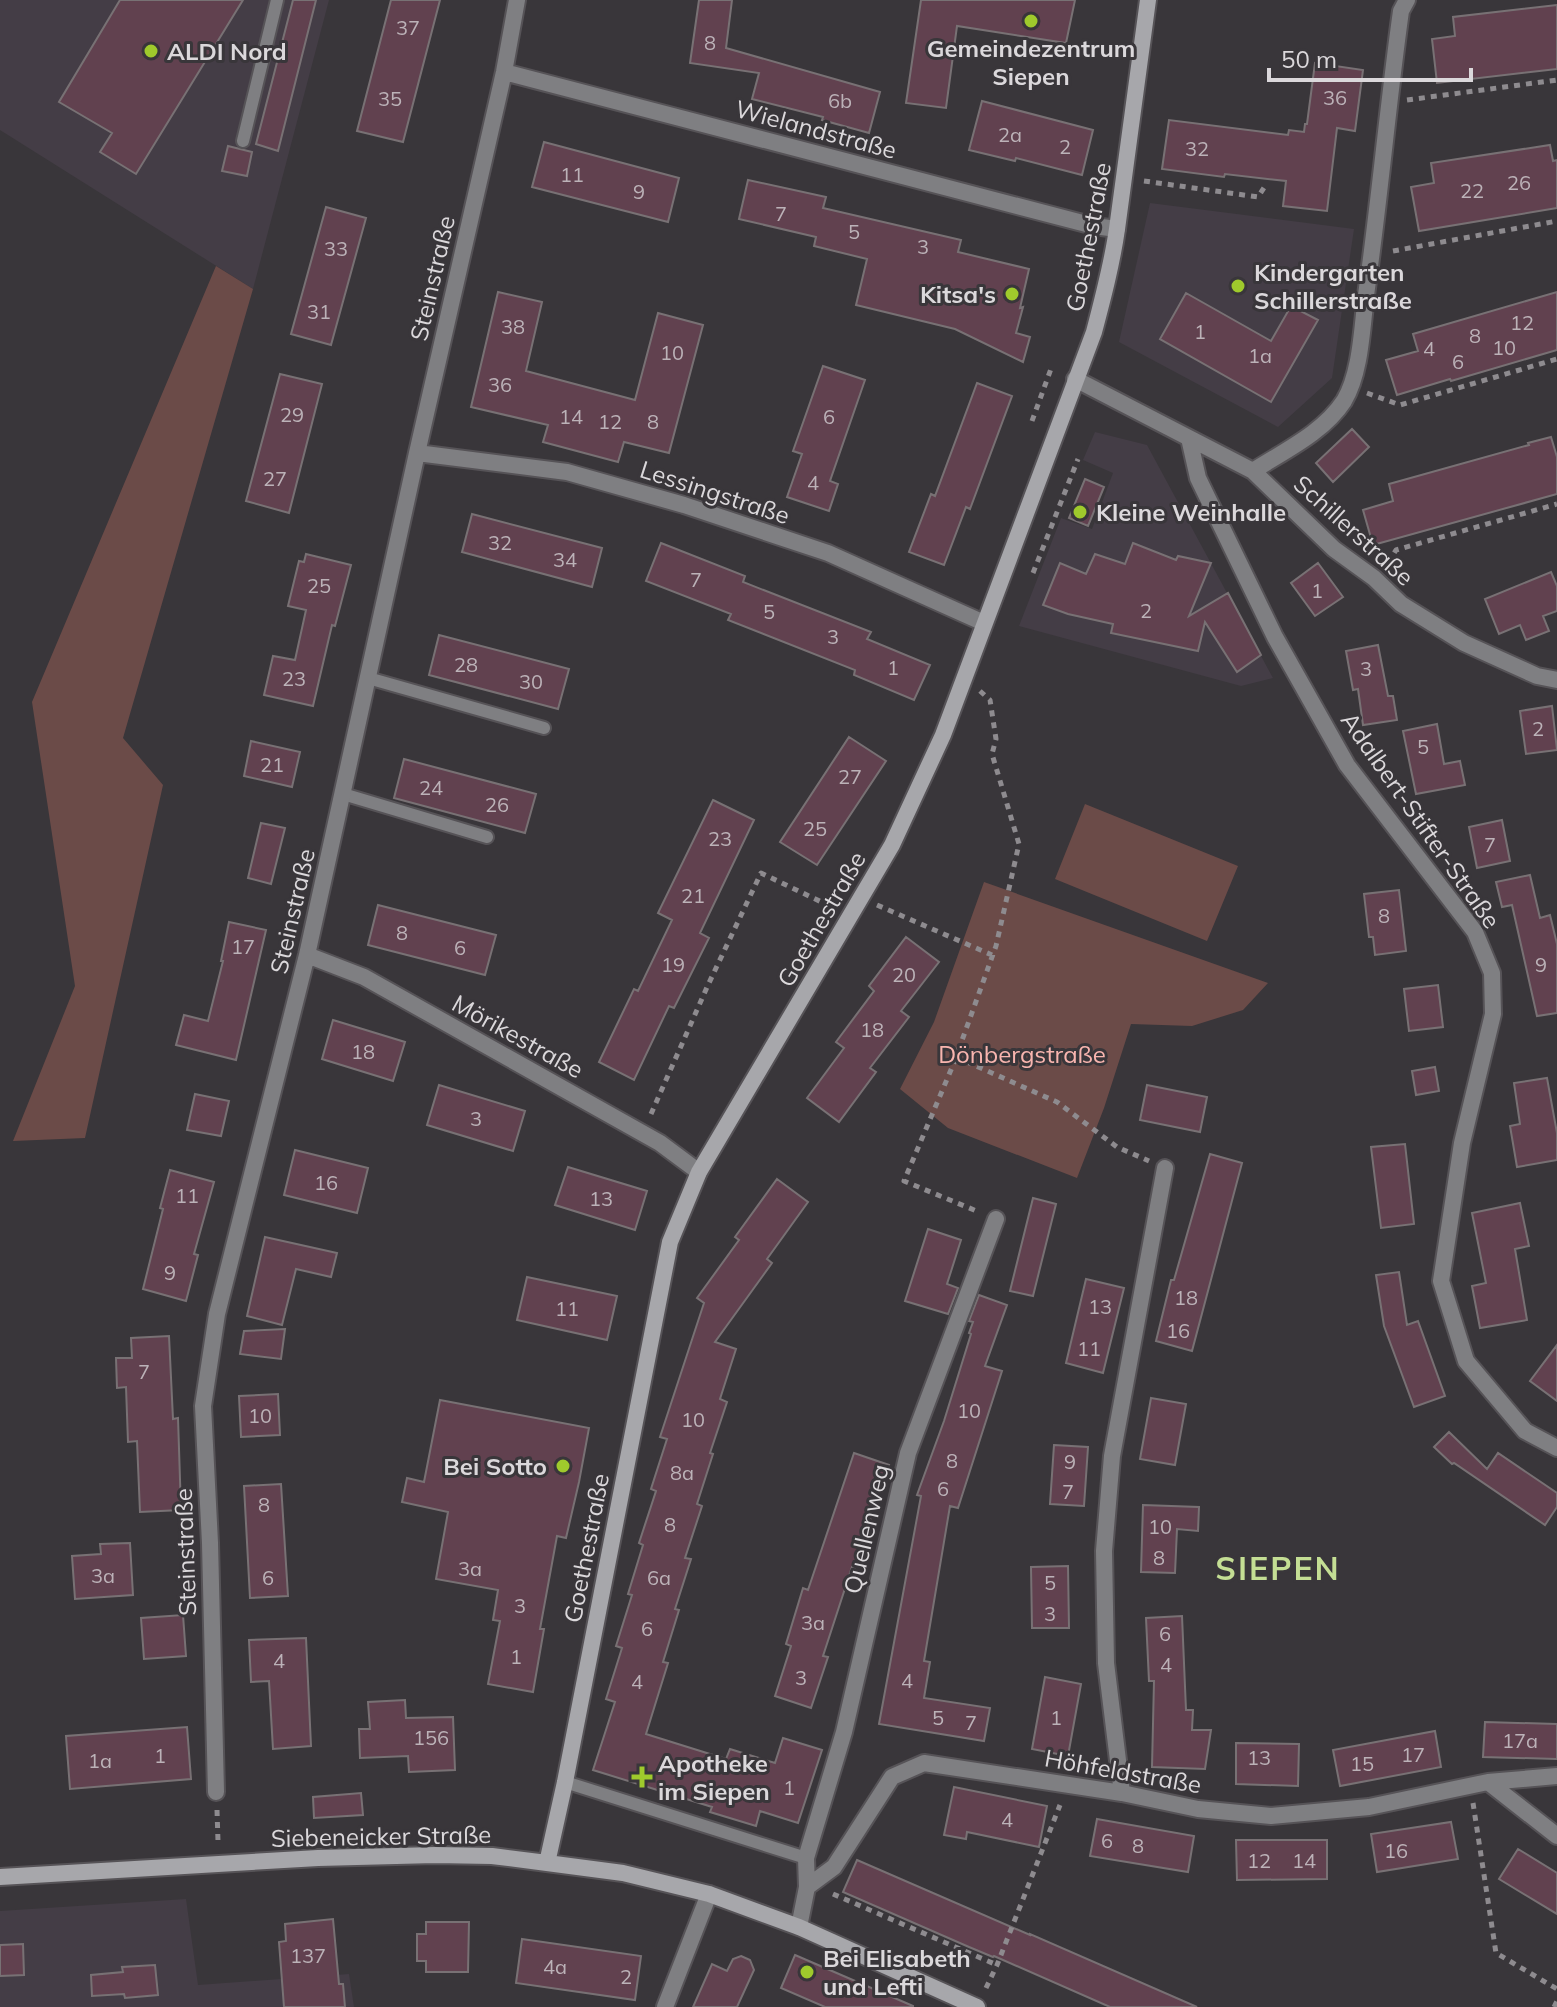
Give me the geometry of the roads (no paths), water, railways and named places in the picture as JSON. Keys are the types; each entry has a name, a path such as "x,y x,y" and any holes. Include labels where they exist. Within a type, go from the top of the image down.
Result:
{"street":[{"name":"Steinstraße","path":"216,1792 203,1406 217,1314 307,955 504,72 517,0"},
{"name":"Goethestraße","path":"547,1863 670,1242 699,1172 892,845 943,735 1102,304 1125,178 1148,0"},
{"name":"Schillerstraße","path":"1253,471 1324,423 1343,402 1352,384 1373,249 1401,11 1407,0"},
{"name":"Wielandstraße","path":"504,72 1094,226 1117,229"},
{"name":"Schillerstraße","path":"1075,379 1253,471 1334,549 1374,578 1401,604 1464,643 1537,676 1557,680"},
{"name":"Adalbert-Stifter-Straße","path":"1189,438 1198,478 1275,637 1347,765 1475,932 1492,973 1493,1014 1462,1143 1441,1281 1466,1361 1525,1431 1557,1448"},
{"name":"Lessingstraße","path":"417,453 567,472 684,505 828,553 984,623"},
{"name":"Mörikestraße","path":"307,955 364,977 660,1143 699,1172"},
{"path":"1122,1793 1106,1663 1104,1551 1112,1456 1165,1168"},
{"name":"Quellenweg","path":"806,1858 844,1732 908,1453 996,1219"},
{"name":"Höhfeldstraße","path":"807,1887 834,1867 892,1777 924,1763 1122,1793 1198,1809 1271,1816 1369,1807 1488,1782 1557,1776"},
{"path":"1488,1782 1557,1836"},
{"name":"Siebeneicker Straße","path":"0,1877 318,1858 435,1855 492,1856 623,1873 709,1894 799,1927 977,2007"},
{"path":"799,1927 807,1887 806,1858"},
{"path":"665,2007 709,1894"}],"lane":[{"path":"243,141 277,0"},
{"path":"368,678 544,728"},
{"path":"343,794 487,837"},
{"path":"565,1782 806,1858"}],"place":[{"name":"Gemeindezentrum Siepen","path":"1031,21"},
{"name":"ALDI Nord","path":"151,51"},
{"name":"Kindergarten Schillerstraße","path":"1238,286"},
{"name":"Kitsa's","path":"1012,294"},
{"name":"Kleine Weinhalle","path":"1080,512"},
{"name":"Bei Sotto","path":"563,1466"},
{"name":"Apotheke im Siepen","path":"642,1777"},
{"name":"Bei Elisabeth und Lefti","path":"807,1972"}],"district":[{"name":"SIEPEN","path":"1278,1568"}],"park label":[{"name":"Dönbergstraße","path":"1022,1054"}]}
